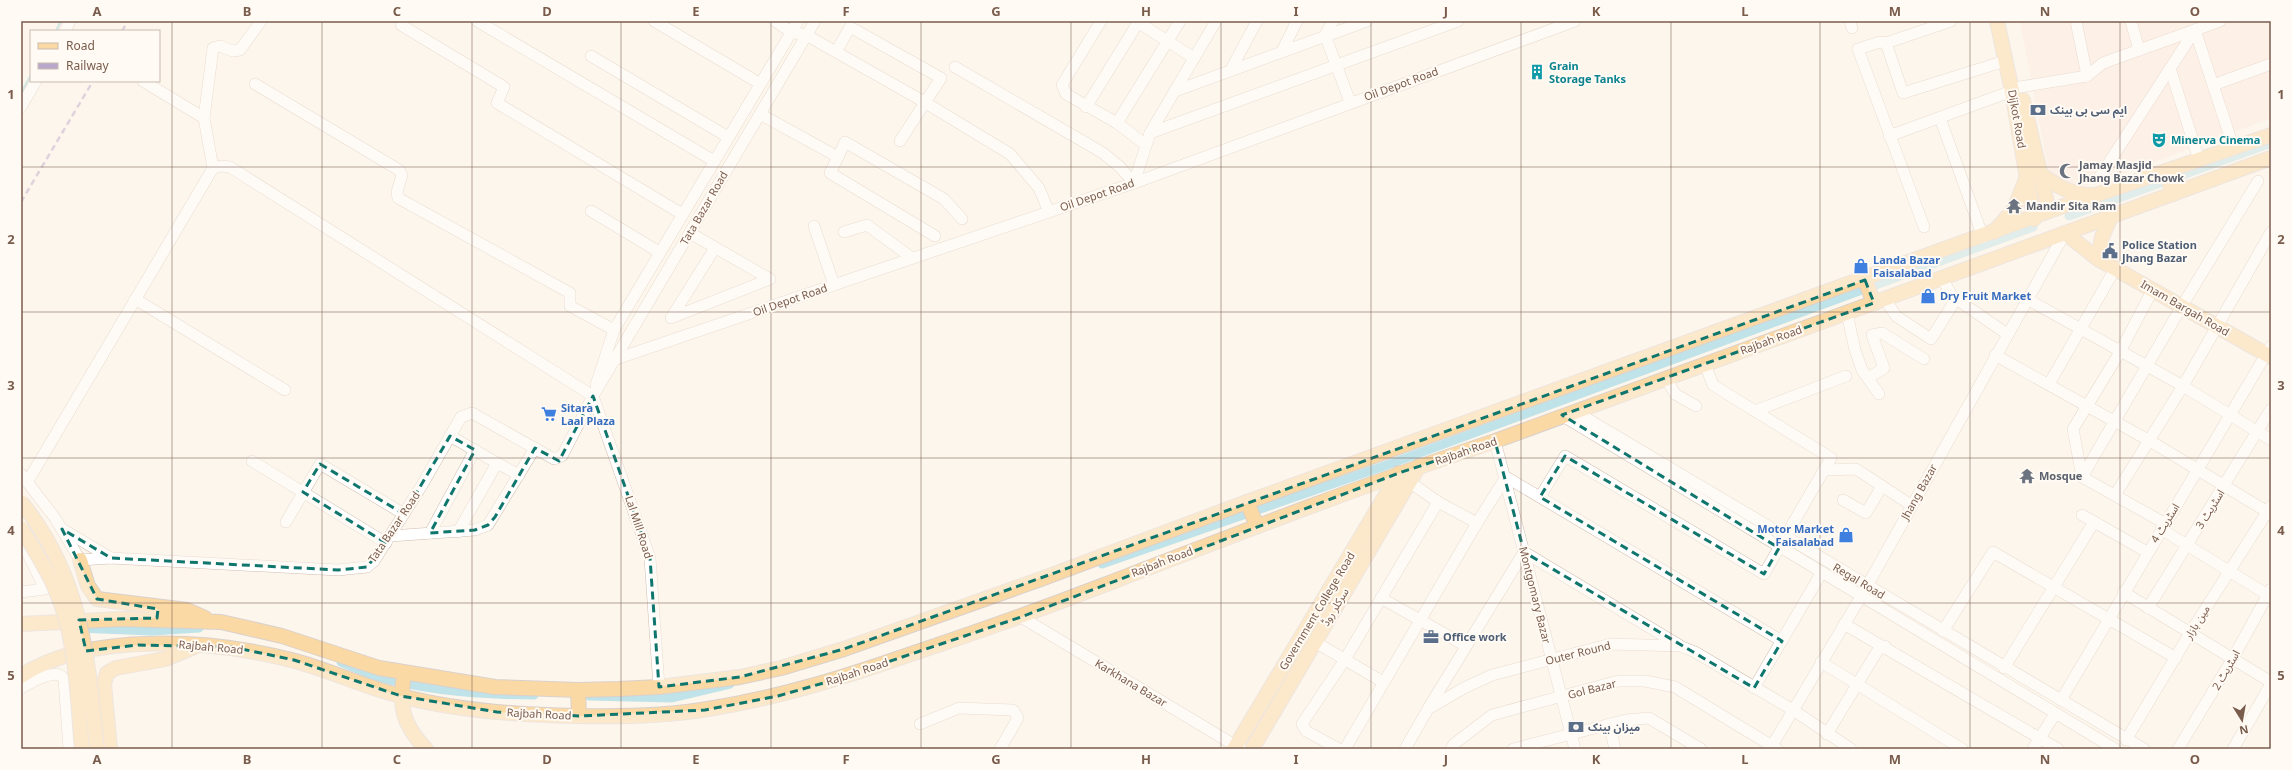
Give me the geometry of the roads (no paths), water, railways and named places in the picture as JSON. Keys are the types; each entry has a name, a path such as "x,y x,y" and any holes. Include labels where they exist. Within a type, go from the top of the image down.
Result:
{"main road":[{"name":"Dijkot Road","path":"1997,21 2006,61 2016,89"},
{"name":"Dijkot Road","path":"2006,21 2016,89 2033,175 2034,218"},
{"name":"Rajbah Road","path":"21,624 122,619 213,622 282,636 379,668 403,685 497,712 648,715 705,710 778,696 834,680 1021,617 1256,524 1364,488 1399,473 1495,441 1568,413 1847,313 1877,300 1942,278 2111,216 2170,183 2199,160 2271,135"},
{"name":"Rajbah Road","path":"21,676 36,666 65,654 138,645 198,645 232,647 294,660 341,678 403,685 578,691 659,687 740,677 780,668 844,649 1041,579 1866,282 2049,211 2095,196 2170,183 2271,158"},
{"name":"Dijkot Road","path":"2033,175 2049,211"},
{"path":"1988,235 2014,209 2033,175 2076,194 2095,196"},
{"path":"2098,259 2102,237 2111,216"},
{"name":"Imam Bargah Road","path":"2065,233 2098,259 2153,289 2217,327 2269,353"},
{"path":"1866,282 1877,300"},
{"name":"سرکلر روڈ","path":"1252,749 1419,466"},
{"name":"Government College Road","path":"1237,748 1399,473"},
{"path":"1364,488 1379,507"},
{"path":"21,502 48,542 76,605 84,637 97,749"},
{"path":"1248,504 1256,524"},
{"path":"21,528 36,550 54,587 62,610 75,674 82,749"},
{"path":"80,560 88,586 97,599 187,610 213,622"},
{"path":"110,749 104,684 107,674 116,668 165,659 198,645"},
{"path":"403,685 402,710 408,727 426,749"},
{"path":"578,691 579,714"}],"street":[{"path":"66,30 70,21"},
{"path":"80,560 62,529 24,478 135,299 213,168 204,118 214,48 220,46 233,51 240,50 261,21"},
{"path":"477,21 714,161"},
{"path":"654,21 759,83"},
{"path":"775,21 791,32 806,35 925,103 1010,154 1039,188 1049,212"},
{"name":"Tata Bazar Road","path":"593,396 601,365 614,330 759,83 798,21"},
{"name":"Tata Bazar Road","path":"80,560 111,558 338,570 366,567 374,561 404,514 461,417 472,413 554,459 562,456 593,396 815,21"},
{"path":"1101,21 1062,85 1066,94 1086,107 1117,123 1146,145"},
{"path":"1086,107 1138,21 1194,58"},
{"path":"1117,123 1180,21"},
{"path":"1134,183 1150,133 1216,21"},
{"path":"1230,71 1257,21"},
{"path":"1282,51 1296,21"},
{"path":"1333,21 1325,35 1335,66 1350,102"},
{"path":"1175,91 1325,35 1367,21"},
{"path":"1150,133 1458,21"},
{"name":"Oil Depot Road","path":"616,359 1134,183 1350,102 1575,21"},
{"path":"1924,226 1889,136 1858,49 1880,42 1886,43 1950,21"},
{"path":"2076,21 2087,76"},
{"path":"2131,21 2139,50"},
{"path":"1889,136 2016,89 2087,76 2103,63 2220,21"},
{"path":"401,25 504,87 497,103 682,214"},
{"path":"836,52 850,27 941,78 900,141"},
{"path":"2098,178 2195,30"},
{"path":"2195,30 2234,149"},
{"path":"1886,43 1903,93 2006,61"},
{"path":"591,56 728,137"},
{"path":"2213,85 2271,64"},
{"path":"955,67 1103,153 1120,167 1134,183"},
{"path":"2170,68 2199,160"},
{"path":"21,107 35,82"},
{"path":"144,82 204,118"},
{"path":"254,84 399,170 402,175 397,192 398,198 570,293 570,306 614,330"},
{"path":"760,114 838,157"},
{"path":"1940,118 1988,235"},
{"path":"935,236 830,173 845,142 944,199 962,219"},
{"path":"213,168 221,166 230,167 593,396"},
{"path":"2082,477 2182,306 2258,181"},
{"path":"591,210 660,252"},
{"path":"844,232 867,225 912,258"},
{"path":"814,226 834,285"},
{"path":"2115,496 2183,386 2271,232"},
{"name":"Jhang Bazar","path":"1773,748 1793,710 1864,590 2027,298 2065,233"},
{"path":"690,234 715,248 770,280 672,318 715,248"},
{"path":"2049,384 2115,268"},
{"path":"1942,278 1946,288 1956,299 2007,334"},
{"path":"2153,289 2120,352 2073,429 2082,477 2163,526 2188,546 2229,572 2270,593"},
{"path":"2027,298 2120,352 2183,386 2271,440"},
{"path":"135,299 285,390"},
{"path":"1877,300 1896,316 1931,339 1956,299"},
{"path":"1847,313 1855,350 1862,370 1879,394"},
{"path":"1868,378 1884,368 1872,336 1882,333 1924,359"},
{"name":"اسٹریٹ 4","path":"2061,700 2123,592 2198,470 2229,415 2269,353"},
{"path":"1995,355 2150,441 2225,487 2270,510"},
{"path":"1705,364 1713,385 1831,458 1786,536"},
{"path":"1755,411 1846,376"},
{"path":"1666,378 1675,394 1696,406"},
{"name":"Lal Mill Road","path":"593,396 650,558 659,687"},
{"name":"اسٹریٹ 3","path":"2148,608 2225,487 2271,410"},
{"name":"Regal Road","path":"1568,413 1786,536 1864,590 2055,714 2115,749"},
{"name":"Regal Road","path":"1568,413 1779,548 1822,572 1864,590 1943,631 2126,740 2144,749"},
{"path":"450,436 497,464 519,474"},
{"name":"Montgomary Bazar","path":"1495,441 1506,477 1575,749"},
{"path":"252,461 303,492 388,539 430,533 475,530 488,525 535,448"},
{"path":"430,533 475,450"},
{"path":"1540,497 1565,456 1764,574 1779,548"},
{"path":"286,522 320,464 404,514"},
{"path":"458,532 497,464"},
{"path":"1824,470 1856,469 1911,505"},
{"path":"1399,473 1410,483 1438,502 1477,523"},
{"path":"1345,749 1419,620 1506,477 1782,641"},
{"path":"1843,500 1866,513 1882,486"},
{"path":"1338,749 1306,731 1302,724 1344,661 1438,502"},
{"name":"مین بازار","path":"2126,740 2190,633 2270,510"},
{"path":"2082,515 2147,552"},
{"path":"2004,668 2094,522"},
{"path":"62,529 111,558"},
{"path":"21,544 27,552 45,589 21,592"},
{"path":"1428,709 1524,552 1680,646"},
{"path":"1943,631 1992,552 2176,658"},
{"path":"1754,688 1822,572"},
{"path":"2123,592 2233,658 2271,683 2233,749"},
{"name":"اسٹریٹ 2","path":"2178,749 2270,593"},
{"path":"1381,598 1466,646"},
{"name":"Karkhana Bazar","path":"1021,617 1237,748"},
{"path":"1844,624 1885,646 2058,749"},
{"path":"1315,642 1344,661 1383,682"},
{"name":"Outer Round","path":"1405,749 1428,709 1464,688 1492,675 1611,644 1680,646 1695,652 1793,710 1851,749"},
{"path":"1827,734 1857,687 1878,650 1885,646"},
{"path":"1821,662 1857,687 1962,749"},
{"path":"21,688 51,674 62,675 64,678 69,749"},
{"name":"Gol Bazar","path":"1451,749 1454,744 1492,715 1618,681 1646,681 1675,687 1773,748"},
{"path":"920,724 960,708 1013,710 1018,718 1000,749"},
{"path":"2033,749 2055,714"},
{"path":"1513,749 1531,747 1571,734 1626,720 1649,718 1701,749"},
{"path":"1609,724 1615,749"}],"waterway":[{"path":"56,30 61,21"},
{"path":"21,93 30,77"},
{"path":"2069,216 2271,143"},
{"path":"1102,564 1387,465 2033,227"},
{"path":"76,628 152,631 199,628"},
{"path":"341,662 378,677 416,686 475,693 534,695"},
{"path":"589,696 671,698 730,684"}],"railway":[{"path":"123,30 128,21"},
{"path":"21,202 92,82"}],"place":[{"name":"Grain Storage Tanks","path":"1537,72"},
{"name":"ایم سی بی بینک","path":"2038,110"},
{"name":"Minerva Cinema","path":"2159,140"},
{"name":"Jamay Masjid Jhang Bazar Chowk","path":"2067,171"},
{"name":"Mandir Sita Ram","path":"2014,206"},
{"name":"Police Station Jhang Bazar","path":"2110,251"},
{"name":"Landa Bazar Faisalabad","path":"1861,266"},
{"name":"Dry Fruit Market","path":"1928,296"},
{"name":"Sitara Laal Plaza","path":"549,414"},
{"name":"Mosque","path":"2027,476"},
{"name":"Motor Market Faisalabad","path":"1846,535"},
{"name":"Office work","path":"1431,637"},
{"name":"میزان بینک","path":"1576,727"}]}
